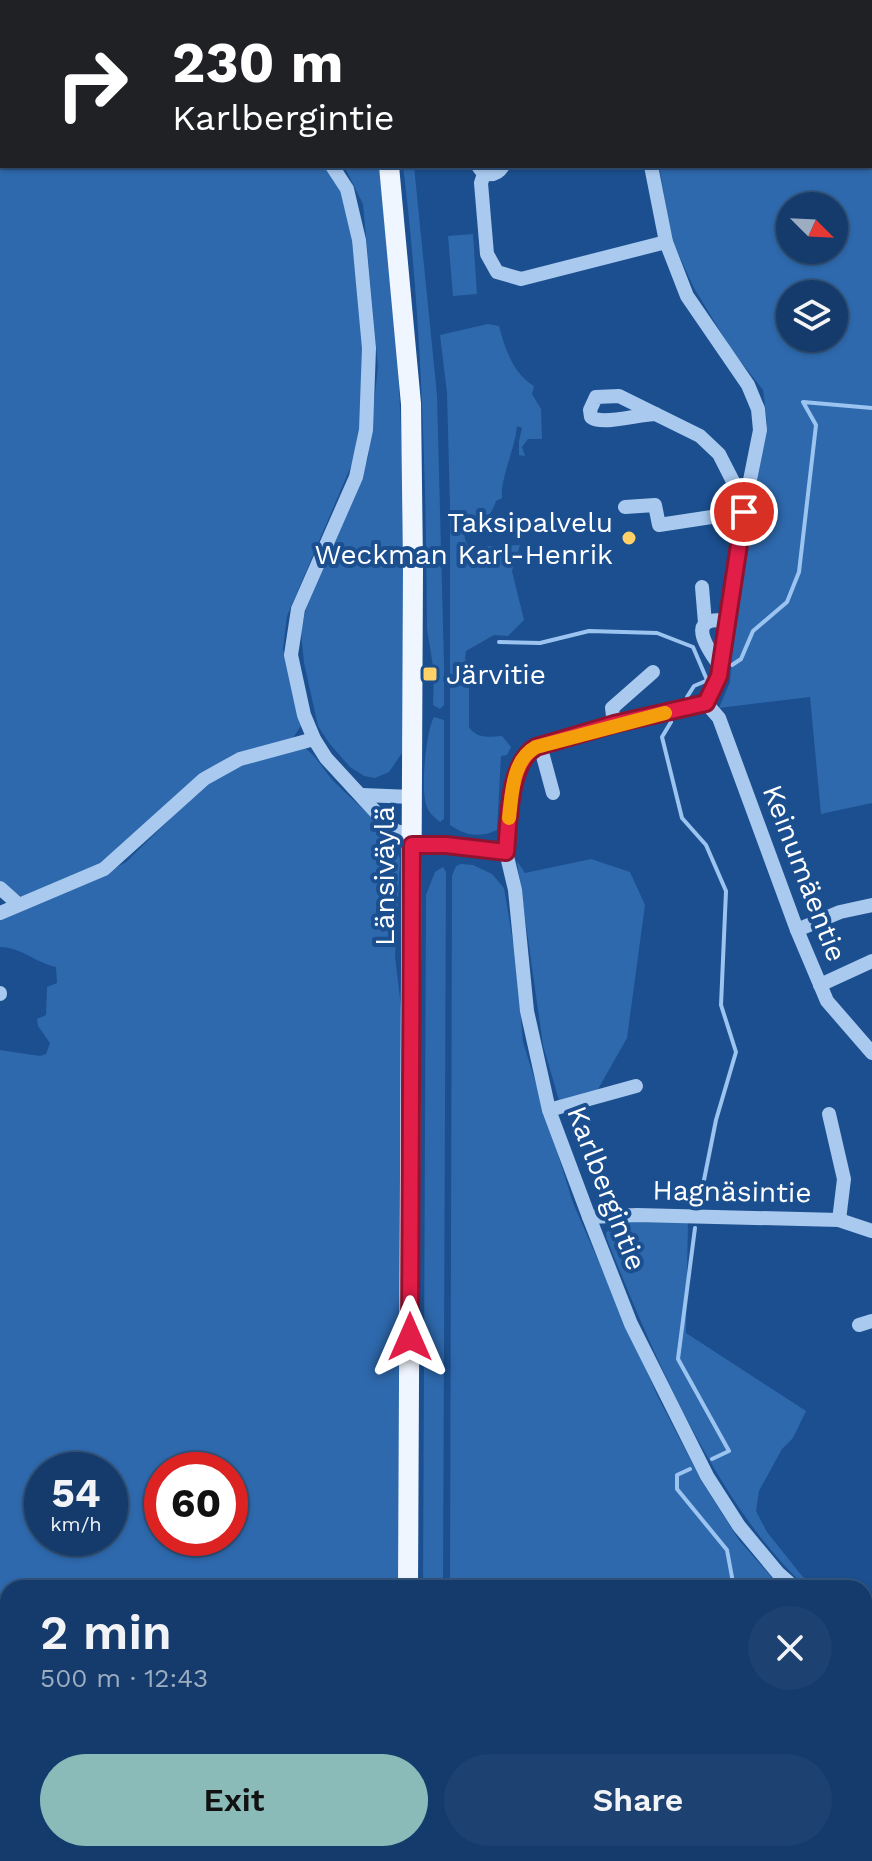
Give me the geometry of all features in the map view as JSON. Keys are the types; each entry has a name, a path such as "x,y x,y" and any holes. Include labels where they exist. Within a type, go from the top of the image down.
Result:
{"main road":[{"name":"Länsiväylä","path":"389,168 411,404 408,1580"}],"street":[{"path":"333,168 347,189 359,240 369,362 363,453 343,510 298,609 291,655 297,687 314,739 344,780 396,831 412,840 506,852"},
{"path":"501,168 494,175 481,170 487,254 497,272 521,279 666,242"},
{"path":"553,793 540,745 706,703 719,676 744,508 760,430 758,409 748,385 687,296 666,242 651,168"},
{"path":"656,414 700,436 719,454 744,508"},
{"path":"625,507 655,505 659,525 744,508"},
{"path":"702,587 705,623 702,636 720,666"},
{"path":"705,623 713,619 727,621"},
{"path":"614,724 612,708 653,672"},
{"name":"Keinumäentie","path":"706,703 719,718 797,930 827,1001 872,1053"},
{"path":"0,913 104,869 204,779 240,759 314,739"},
{"name":"Karlbergintie","path":"540,745 527,751 520,761 511,802 506,852 515,890 527,1011 549,1110 631,1324 707,1476 739,1526 786,1580"},
{"path":"362,795 412,797"},
{"path":"0,888 18,904"},
{"path":"797,930 840,912 872,905"},
{"path":"820,985 872,961"},
{"path":"549,1110 636,1086"},
{"path":"829,1114 844,1179 839,1220"},
{"name":"Hagnäsintie","path":"589,1217 637,1215 839,1220 872,1231"}],"shaded area":[{"path":"0,168 327,168 338,182 348,209 364,345 361,430 351,466 287,616 283,649 302,724 293,738 235,756 100,866 22,897 0,882"},
{"path":"345,168 379,168 398,366 405,734 402,753 389,772 375,778 364,776 350,767 318,726 304,663 301,631 308,600 368,458 378,367 363,204"},
{"path":"403,168 414,168 437,395 444,664 444,705 440,709 433,705 434,672 427,629 422,397"},
{"path":"659,168 872,168 872,803 821,814 810,697 719,708 730,682 735,615 767,423 763,390 731,349 694,288 672,240"},
{"path":"473,234 477,294 453,296 448,236"},
{"path":"488,324 499,326 515,367 534,386 532,394 541,409 542,439 528,439 522,447 525,456 519,455 522,428 517,426 502,498 496,501 487,516 470,521 465,530 470,547 520,545 512,571 524,620 508,636 494,635 466,651 469,727 480,735 502,736 511,747 507,755 501,756 497,830 478,835 467,834 450,825 450,506 447,393 440,335"},
{"path":"434,717 444,720 444,819 440,822 428,809 424,788 426,747"},
{"path":"305,748 379,825 400,859 395,956 402,1016 400,1580 0,1580 0,1050 40,1056 46,1054 50,1043 38,1026 37,1019 46,1015 47,987 57,983 56,967 15,949 0,947 0,921 126,862 204,786 245,762"},
{"path":"591,859 630,872 645,905 627,1038 593,1098 560,1104 543,1045 517,861 525,873"},
{"path":"473,865 492,874 504,888 516,960 523,1042 573,1203 658,1397 701,1480 739,1540 774,1580 450,1580 452,876 456,866"},
{"path":"443,867 446,872 443,1580 423,1580 426,895 435,872"},
{"path":"688,1220 686,1333 806,1411 793,1438 782,1449 759,1491 756,1511 767,1532 807,1580 799,1580 775,1555 744,1515 690,1425 644,1329 607,1239 606,1233 616,1222"}],"waterway":[{"path":"732,665 741,659 753,631 787,602 799,572 816,425 803,402 872,408"},
{"path":"499,642 540,643 589,631 657,633 693,647 707,680"},
{"path":"687,697 694,686 708,680"},
{"path":"671,722 662,737 682,818 706,845 726,891 721,1005 736,1052 716,1120 699,1205"},
{"path":"695,1228 678,1359 729,1451 712,1459"},
{"path":"690,1469 677,1475 677,1489 727,1550 733,1580"}],"slow traffic":[{"path":"509,818 520,761 527,751 614,724 665,713"}],"place":[{"name":"Taksipalvelu Weckman Karl-Henrik","path":"629,538"},
{"name":"Järvitie","path":"430,674"}],"route":[{"path":"410,1337 412,845 446,845 506,852 515,779 520,761 527,751 614,724 706,703 719,676 744,512"}]}
